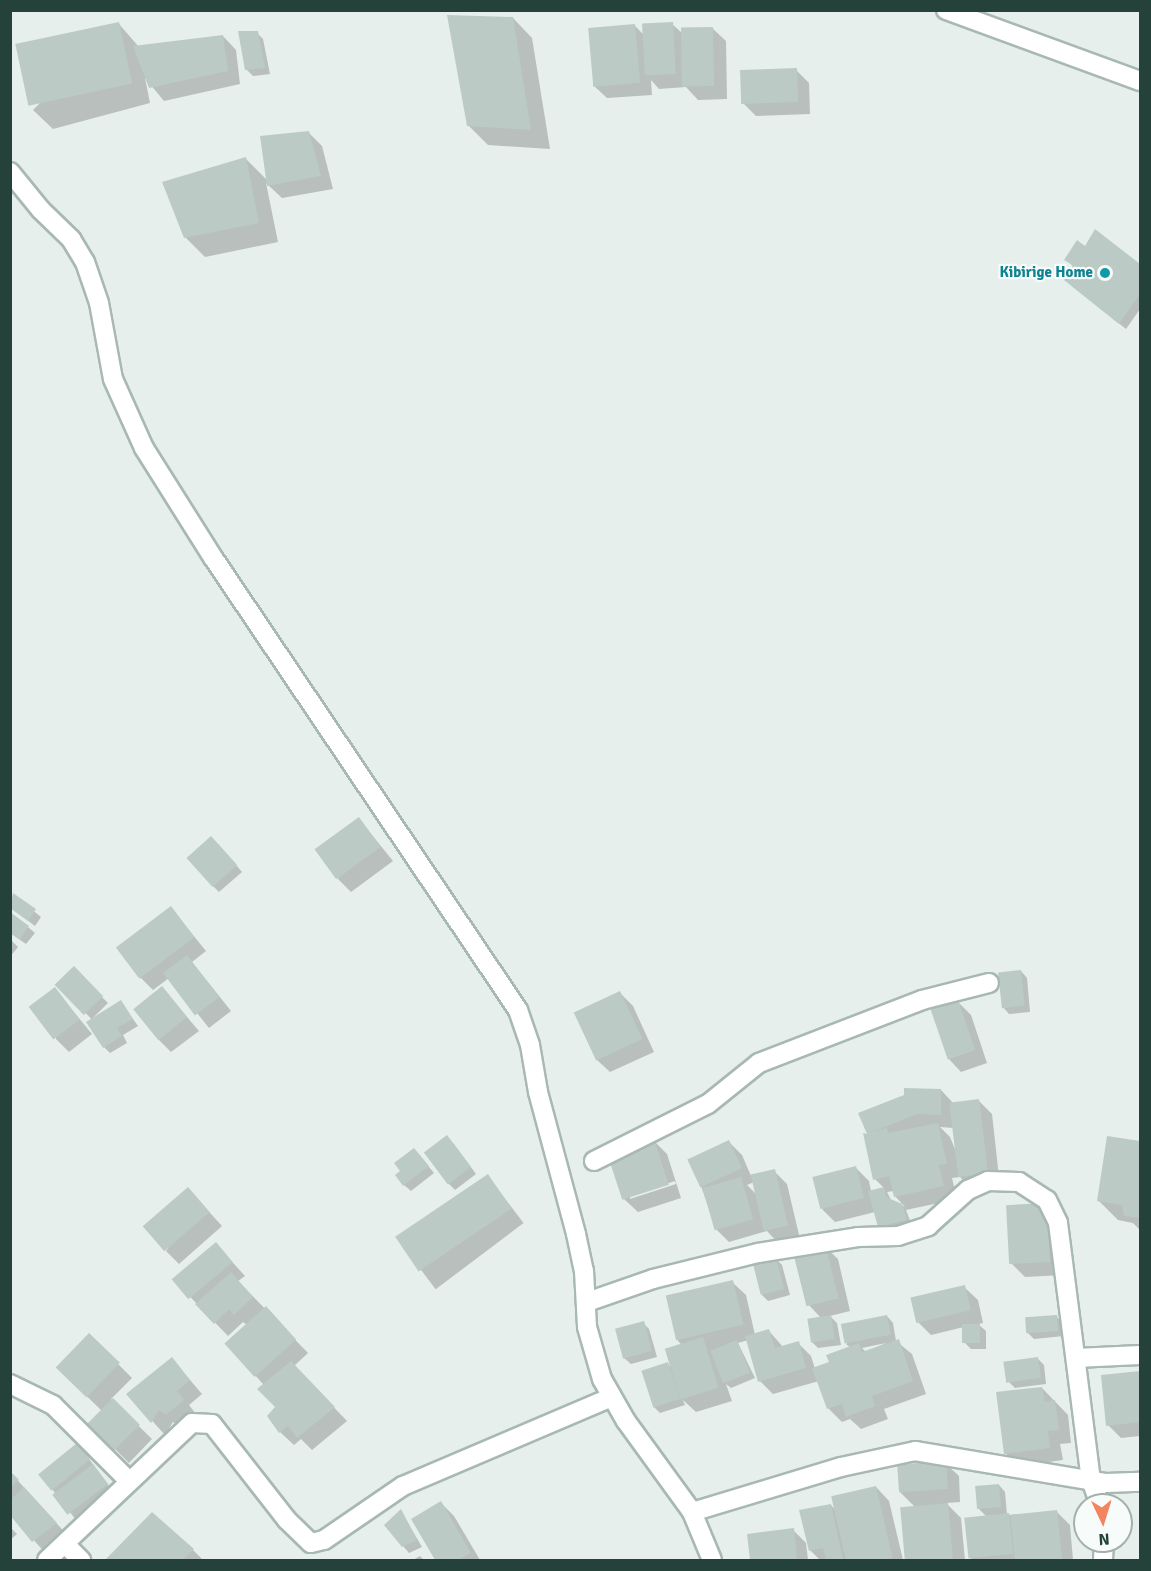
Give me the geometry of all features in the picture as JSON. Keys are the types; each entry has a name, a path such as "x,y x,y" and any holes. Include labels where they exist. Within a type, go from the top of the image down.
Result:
{"street":[{"path":"946,10 1140,81"},
{"path":"10,172 41,210 71,239 85,262 99,303 113,379 144,448 214,560 518,1010 530,1045 538,1092 576,1234 592,1348 612,1397 692,1512 712,1560"},
{"path":"594,1161 708,1104 759,1063 922,1000 989,983"},
{"path":"586,1302 653,1279 758,1253 858,1237 898,1236 928,1226 968,1190 988,1181 1019,1182 1047,1200 1058,1223 1090,1480 1095,1493"},
{"path":"1076,1358 1140,1355"},
{"path":"10,1384 53,1405 129,1481"},
{"path":"47,1560 182,1429 200,1420 212,1424 287,1520 306,1539 318,1542 403,1486 612,1397"},
{"path":"692,1512 841,1467 915,1451 1090,1480 1140,1482"},
{"path":"65,1544 81,1560"}],"building":[{"path":"447,15 513,17 531,130 467,126"},
{"path":"119,22 132,84 28,106 15,44"},
{"path":"673,22 676,74 645,76 642,24"},
{"path":"635,24 640,83 593,87 588,28"},
{"path":"713,27 714,86 682,87 681,28"},
{"path":"238,31 258,31 265,68 245,70"},
{"path":"223,35 228,71 149,88 133,46"},
{"path":"797,68 798,102 741,104 740,70"},
{"path":"309,131 321,176 267,186 260,136"},
{"path":"246,157 259,223 184,238 162,182"},
{"name":"Kibirige Home","path":"1095,229 1140,264 1140,294 1119,324 1064,280 1073,265 1064,260 1077,240 1085,246"},
{"path":"359,817 381,847 336,879 315,849"},
{"path":"211,836 237,865 213,887 186,858"},
{"path":"13,893 36,909 28,921 10,908"},
{"path":"171,906 194,937 139,979 116,948"},
{"path":"10,912 29,926 20,939 10,933"},
{"path":"187,955 219,997 195,1015 163,973"},
{"path":"74,966 103,996 84,1015 55,985"},
{"path":"1021,970 1025,1006 1002,1008 998,972"},
{"path":"162,986 187,1017 158,1040 133,1009"},
{"path":"55,987 80,1020 53,1040 29,1007"},
{"path":"620,991 642,1039 596,1061 574,1013"},
{"path":"121,1000 133,1019 117,1028 122,1036 103,1048 86,1022"},
{"path":"958,1000 975,1050 948,1060 931,1009"},
{"path":"904,1088 941,1089 941,1115 917,1114 873,1132 887,1128 888,1133 938,1123 947,1164 939,1165 944,1186 894,1197 889,1176 873,1180 863,1133 867,1134 858,1113 904,1095"},
{"path":"979,1099 988,1173 958,1177 949,1103"},
{"path":"447,1135 471,1167 448,1184 424,1152"},
{"path":"1107,1136 1140,1141 1140,1218 1124,1216 1122,1205 1097,1201"},
{"path":"654,1139 669,1185 622,1200 607,1154"},
{"path":"729,1140 742,1168 700,1188 687,1159"},
{"path":"414,1148 429,1166 403,1186 395,1175 400,1171 394,1163"},
{"path":"856,1166 864,1198 820,1209 812,1177"},
{"path":"775,1169 788,1226 764,1231 751,1175"},
{"path":"488,1174 511,1209 419,1271 395,1237"},
{"path":"741,1177 753,1219 715,1230 703,1188"},
{"path":"188,1187 210,1212 164,1251 143,1226"},
{"path":"884,1187 886,1197 902,1204 907,1220 878,1227 868,1191"},
{"path":"1047,1203 1050,1262 1009,1264 1006,1205"},
{"path":"216,1242 233,1262 188,1299 172,1279"},
{"path":"825,1244 839,1298 807,1306 793,1252"},
{"path":"776,1257 784,1289 761,1295 753,1263"},
{"path":"231,1272 253,1297 234,1315 229,1309 214,1324 195,1304"},
{"path":"733,1280 743,1325 676,1340 666,1296"},
{"path":"965,1285 971,1310 916,1323 910,1298"},
{"path":"266,1306 296,1339 254,1377 224,1343"},
{"path":"831,1315 835,1339 811,1342 807,1319"},
{"path":"887,1315 891,1335 845,1344 841,1324"},
{"path":"1057,1315 1058,1331 1026,1333 1025,1317"},
{"path":"644,1321 652,1351 623,1359 615,1329"},
{"path":"962,1324 980,1324 980,1343 962,1343"},
{"path":"769,1329 775,1348 799,1341 806,1368 758,1382 745,1336"},
{"path":"89,1333 120,1363 87,1397 56,1368"},
{"path":"703,1337 718,1388 680,1399 665,1349"},
{"path":"899,1339 913,1381 872,1396 875,1406 846,1417 842,1404 827,1409 812,1368 829,1362 826,1355 859,1343 862,1352"},
{"path":"737,1340 750,1372 723,1383 710,1351"},
{"path":"172,1357 190,1380 177,1391 184,1400 166,1415 159,1410 151,1423 126,1394"},
{"path":"1038,1357 1041,1378 1006,1383 1003,1362"},
{"path":"291,1361 335,1407 297,1438 288,1426 279,1433 267,1416 275,1407 257,1389"},
{"path":"668,1362 680,1399 653,1408 641,1371"},
{"path":"1140,1371 1140,1422 1106,1426 1101,1375"},
{"path":"1042,1387 1045,1402 1055,1400 1059,1430 1048,1431 1050,1448 1004,1454 996,1392"},
{"path":"113,1398 140,1425 114,1450 88,1423"},
{"path":"77,1443 90,1459 51,1491 38,1474"},
{"path":"946,1461 948,1489 899,1492 897,1464"},
{"path":"93,1464 108,1484 67,1515 52,1495"},
{"path":"10,1471 19,1480 10,1488"},
{"path":"999,1484 1001,1507 977,1509 975,1486"},
{"path":"876,1486 893,1558 846,1560 831,1496"},
{"path":"24,1487 57,1523 32,1542 10,1515 10,1500"},
{"path":"441,1501 471,1553 458,1560 435,1560 411,1519"},
{"path":"948,1503 953,1560 905,1560 900,1507"},
{"path":"831,1504 843,1559 838,1560 826,1560 823,1548 809,1551 799,1510"},
{"path":"401,1509 417,1540 402,1547 384,1525"},
{"path":"1057,1510 1062,1560 1015,1560 1010,1515"},
{"path":"152,1512 194,1549 183,1560 105,1560"},
{"path":"1009,1513 1013,1554 969,1558 964,1518"},
{"path":"794,1528 797,1560 750,1560 747,1534"}],"place":[{"name":"Kibirige Home","path":"1105,273"}]}
